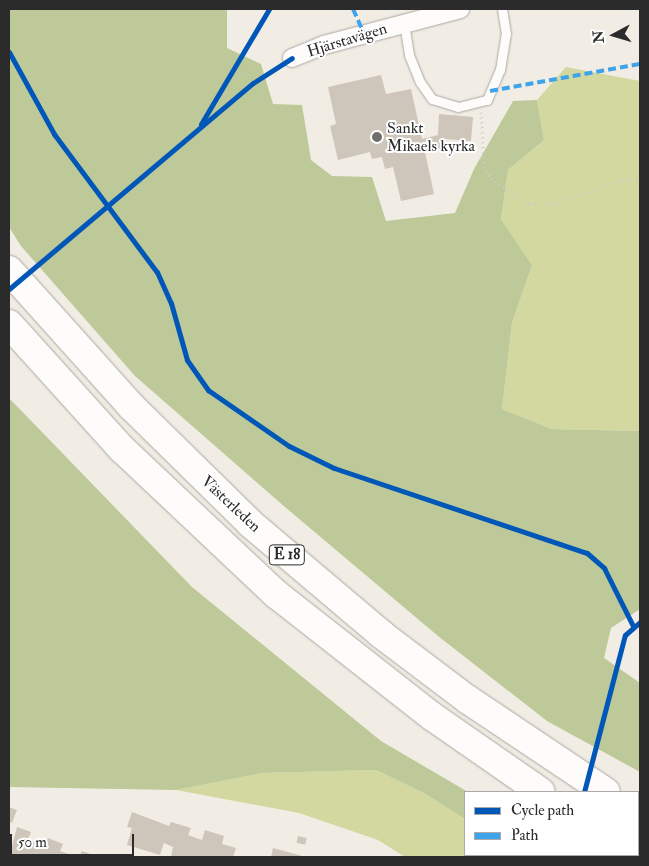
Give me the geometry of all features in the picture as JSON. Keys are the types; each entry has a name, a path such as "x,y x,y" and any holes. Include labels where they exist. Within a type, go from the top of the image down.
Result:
{"highway":[{"name":"Västerleden","path":"9,270 131,406 264,535 381,634 467,700 604,791"},
{"name":"E 18","path":"9,324 122,449 276,594 433,717 540,791"}],"street":[{"name":"Hjärstavägen","path":"292,58 324,45 404,22 460,9"}],"lane":[{"path":"404,22 409,55 420,82 432,99 458,107 486,100 500,70 506,34 502,9"}],"path":[{"path":"479,102 484,166 491,178 529,204 554,204 621,180 640,180"}],"green space":[{"path":"9,9 227,9 227,48 261,64 273,104 302,105 311,160 332,176 372,177 386,221 455,213 474,169 513,101 537,100 544,140 508,170 501,219 532,265 512,323 502,409 552,429 640,431 640,609 611,628 604,658 640,683 640,772 547,721 438,636 285,507 135,376 21,246 9,227"},
{"path":"566,67 640,81 640,431 552,429 502,409 512,323 532,265 501,219 508,170 544,140 537,100"},
{"path":"9,398 192,587 381,741 466,791 464,791 464,818 424,793 376,770 262,773 176,790 9,787"},
{"path":"376,770 424,793 464,818 464,856 503,857 405,857 378,840 299,813 176,790 262,773"}],"building":[{"name":"Sankt Mikaels kyrka","path":"381,75 386,94 411,89 422,139 438,135 439,114 473,117 471,141 444,139 446,147 425,152 434,194 401,201 393,167 385,169 382,157 372,159 370,152 338,160 330,126 336,124 328,87"},
{"path":"9,807 17,810 12,823 9,822"},
{"path":"132,812 169,826 171,822 191,828 188,835 202,840 205,830 224,836 222,844 236,848 233,857 171,857 173,847 164,843 160,855 127,845 132,828 127,827"},
{"path":"17,827 31,832 28,839 45,845 48,838 63,844 60,851 77,857 9,857"},
{"path":"298,836 307,838 305,845 296,843"},
{"path":"273,848 306,857 271,857"},
{"path":"82,851 96,856 79,857"}],"marked path":[{"path":"353,9 364,34"},
{"path":"490,91 640,64"}],"cycle path":[{"path":"201,124 269,9"},
{"path":"9,52 54,134 157,272 171,303 187,360 208,390 289,446 334,468 587,553 604,568 633,626"},
{"path":"9,289 253,83 292,58"},
{"path":"584,791 625,635 640,622"}],"place":[{"name":"Sankt Mikaels kyrka","path":"377,137"}]}
